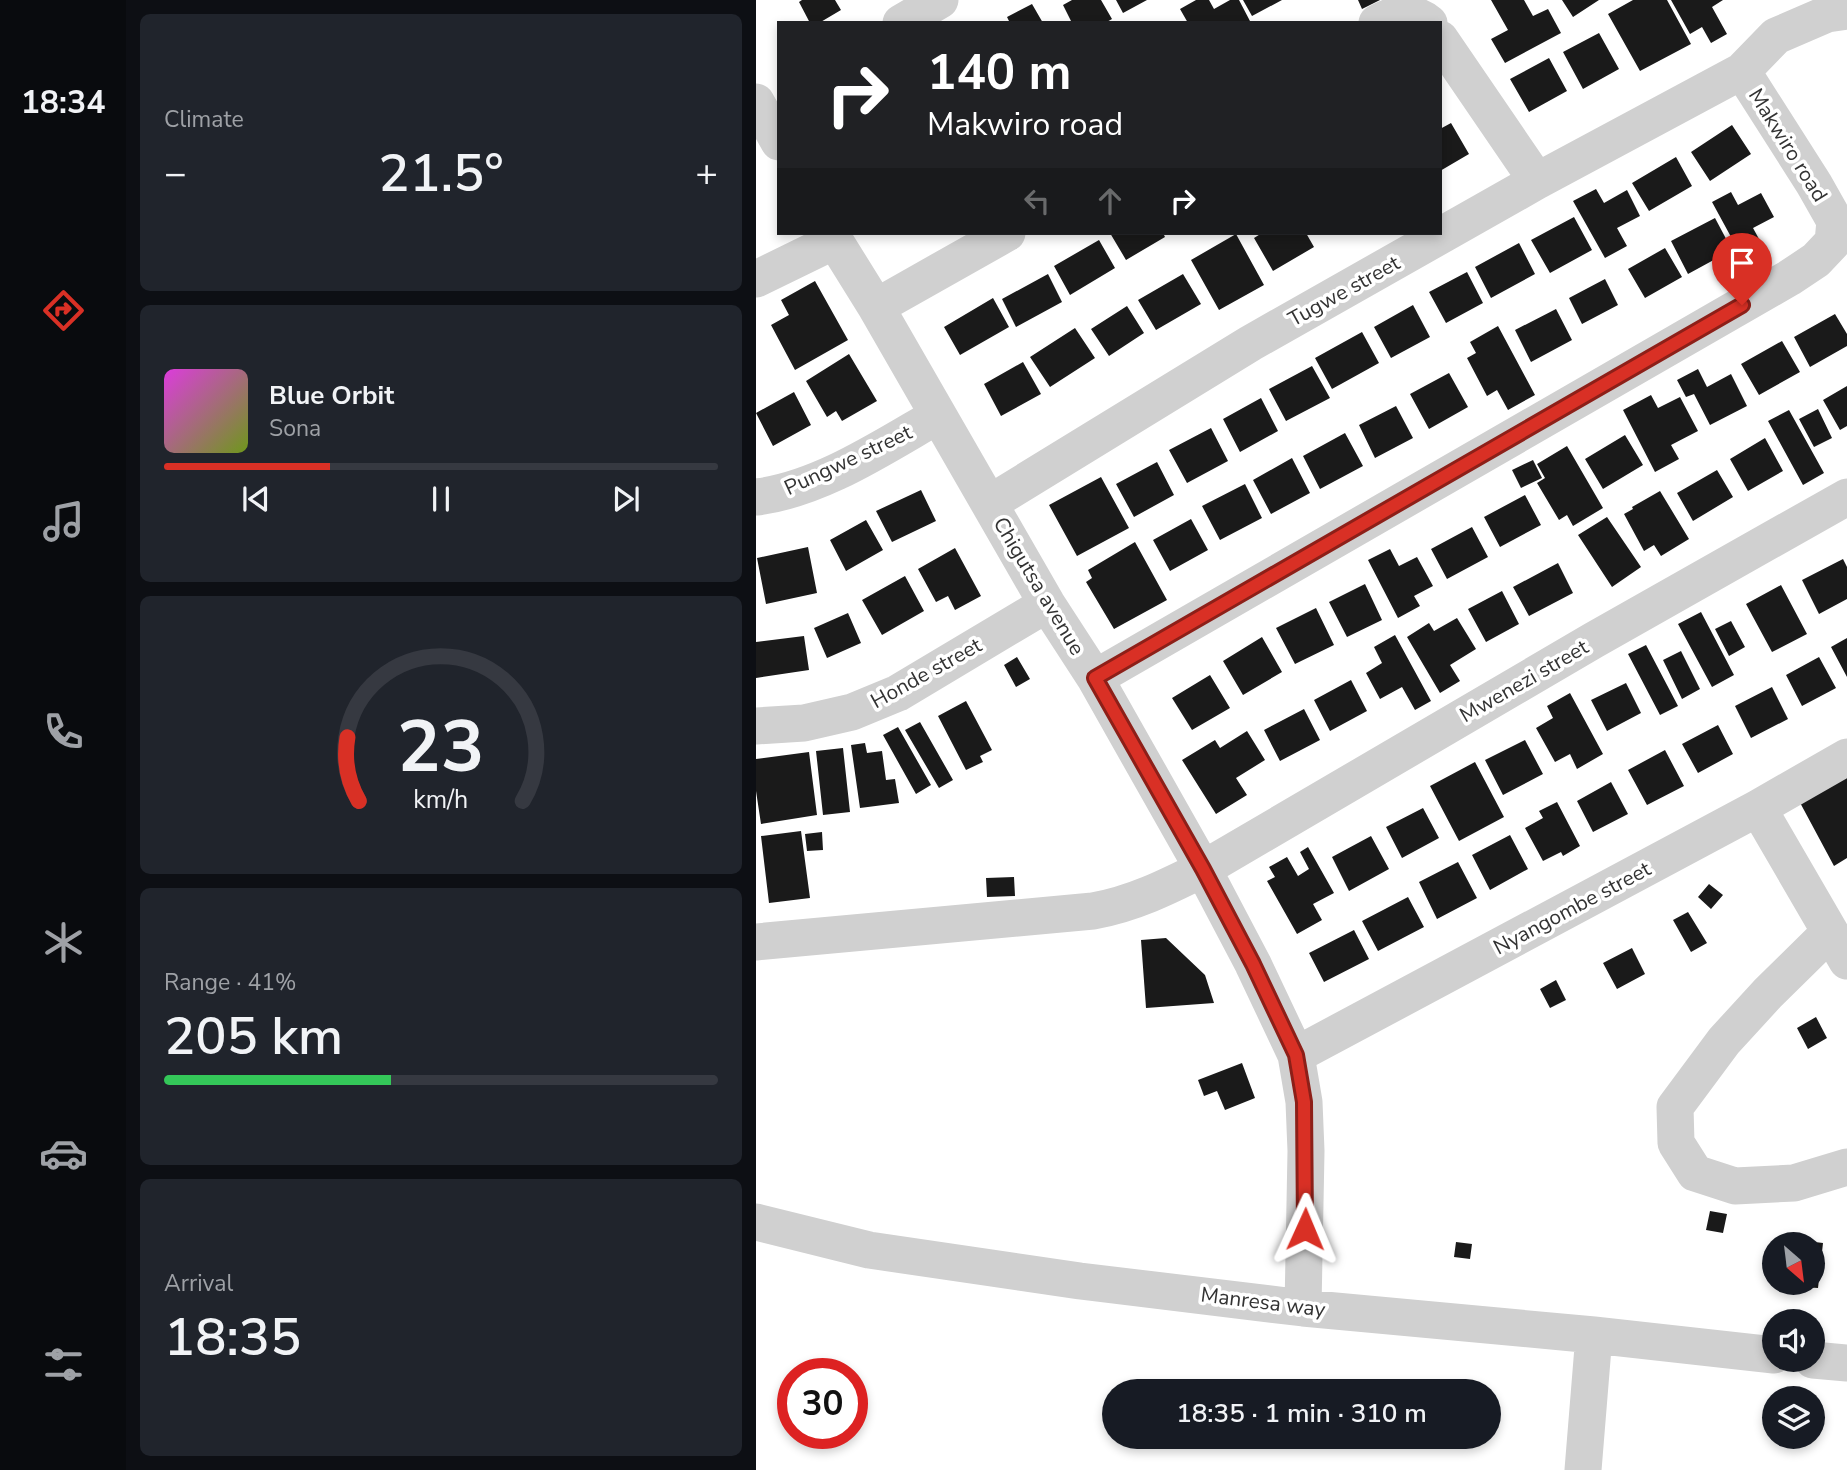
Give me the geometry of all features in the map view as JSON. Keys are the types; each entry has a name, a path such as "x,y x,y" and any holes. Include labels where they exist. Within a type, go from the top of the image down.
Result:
{"street":[{"path":"904,21 940,0"},
{"name":"Tugwe street","path":"1442,235 1742,71 1776,36 1827,14 1847,11"},
{"path":"1380,21 1391,15 1402,14 1421,17 1426,21"},
{"path":"1442,42 1537,181"},
{"name":"Makwiro road","path":"1095,678 1816,260 1833,242 1835,221 1742,71"},
{"path":"764,100 777,136"},
{"path":"876,307 1003,235"},
{"name":"Tugwe street","path":"990,503 1251,343 1442,235"},
{"path":"756,279 832,237"},
{"name":"Chigutsa avenue","path":"832,237 876,307 1047,604 1095,678 1203,869 1253,964 1296,1055 1304,1102 1305,1127 1303,1308"},
{"name":"Pungwe street","path":"756,497 791,491 815,481 867,457 937,416"},
{"name":"Mwenezi street","path":"756,942 1093,911 1144,898 1203,869 1594,640 1847,497"},
{"name":"Honde street","path":"756,726 804,723 852,712 898,693 1047,604"},
{"name":"Nyangombe street","path":"1296,1055 1758,808 1847,757"},
{"path":"1758,808 1839,946 1768,993 1724,1041 1675,1107 1676,1143 1695,1173 1735,1186 1794,1183 1847,1167"},
{"name":"Manresa way","path":"756,1222 881,1252 1080,1281 1303,1308 1762,1354"},
{"path":"1583,1470 1594,1335"},
{"path":"1825,1361 1847,1363"}],"building":[{"path":"835,0 841,10 822,21 809,21 799,2"},
{"path":"1072,0 1101,0 1112,19 1071,21 1063,5"},
{"path":"1116,0 1147,0 1123,13"},
{"path":"1196,0 1209,0 1214,9 1230,0 1239,0 1250,21 1187,21 1180,9"},
{"path":"1243,0 1282,0 1252,16"},
{"path":"1358,0 1380,0 1362,9"},
{"path":"1491,0 1524,0 1533,16 1548,9 1561,33 1505,63 1491,39 1508,30"},
{"path":"1562,0 1599,0 1573,17"},
{"path":"1633,0 1667,0 1691,44 1640,71 1608,14"},
{"path":"1671,0 1723,0 1712,7 1727,34 1711,43 1702,27 1690,34"},
{"path":"1032,4 1042,21 1009,21 1007,17"},
{"path":"1599,33 1619,69 1583,89 1563,52"},
{"path":"1549,58 1567,91 1529,112 1510,79"},
{"path":"1451,123 1469,154 1442,170 1442,128"},
{"path":"1732,125 1751,154 1710,181 1691,152"},
{"path":"1676,157 1692,186 1649,211 1632,183"},
{"path":"1596,189 1604,203 1627,190 1640,216 1617,228 1627,246 1605,258 1573,201"},
{"path":"1731,192 1738,205 1761,193 1774,217 1753,228 1770,259 1749,270 1712,202"},
{"path":"1574,217 1592,250 1550,273 1531,240"},
{"path":"1715,218 1732,250 1688,274 1671,241"},
{"path":"1111,235 1164,235 1165,237 1126,260"},
{"path":"1237,235 1264,285 1219,310 1191,260"},
{"path":"1259,235 1307,235 1314,247 1273,271 1254,238"},
{"path":"1099,240 1115,268 1070,295 1054,266"},
{"path":"1519,243 1535,274 1491,298 1475,267"},
{"path":"1665,248 1682,277 1645,298 1628,269"},
{"path":"1467,272 1483,303 1446,323 1429,292"},
{"path":"1048,274 1062,302 1016,327 1002,299"},
{"path":"1183,274 1201,304 1156,330 1138,300"},
{"path":"1605,279 1618,305 1582,324 1569,298"},
{"path":"815,281 848,340 795,370 771,325 789,315 781,300"},
{"path":"993,298 1009,327 960,355 944,327"},
{"path":"1413,305 1430,337 1391,358 1374,327"},
{"path":"1127,306 1144,333 1109,356 1091,329"},
{"path":"1556,309 1572,340 1531,362 1515,330"},
{"path":"1835,314 1847,334 1847,346 1810,367 1794,337"},
{"path":"1498,326 1535,395 1508,410 1497,390 1487,396 1467,358 1476,353 1470,342"},
{"path":"1075,328 1095,358 1050,387 1030,357"},
{"path":"1362,332 1379,363 1332,389 1315,358"},
{"path":"1782,341 1800,372 1759,395 1741,364"},
{"path":"849,354 877,401 842,421 836,411 827,417 806,381"},
{"path":"1023,362 1041,394 1001,416 984,384"},
{"path":"1312,366 1330,398 1286,421 1269,389"},
{"path":"1698,369 1707,387 1731,374 1747,406 1710,425 1694,394 1686,397 1677,380"},
{"path":"1449,373 1468,407 1429,429 1410,394"},
{"path":"1847,386 1847,426 1840,430 1823,400"},
{"path":"794,392 811,425 773,446 756,413"},
{"path":"1651,395 1658,408 1680,397 1698,431 1671,445 1679,459 1655,472 1623,410"},
{"path":"1261,398 1278,431 1240,452 1223,419"},
{"path":"1396,406 1413,438 1375,458 1359,425"},
{"path":"1818,409 1832,438 1814,447 1799,419"},
{"path":"1789,410 1824,473 1803,485 1768,421"},
{"path":"1211,428 1228,461 1187,483 1169,450"},
{"path":"1345,433 1363,466 1320,489 1303,456"},
{"path":"1625,435 1643,465 1603,489 1585,459"},
{"path":"1765,438 1783,471 1748,491 1730,459"},
{"path":"1567,446 1603,508 1573,526 1567,515 1559,520 1537,483 1545,478 1537,464"},
{"path":"1292,458 1310,493 1271,514 1253,480"},
{"path":"1533,460 1542,478 1521,488 1512,470"},
{"path":"1157,462 1174,495 1134,517 1116,484"},
{"path":"1717,470 1733,497 1693,521 1677,493"},
{"path":"1101,477 1129,528 1077,556 1049,505"},
{"path":"1245,484 1262,518 1220,540 1202,506"},
{"path":"921,490 936,521 892,542 876,511"},
{"path":"1660,491 1689,539 1661,556 1654,545 1644,551 1624,514"},
{"path":"1525,495 1541,525 1500,547 1484,517"},
{"path":"1607,517 1641,567 1612,587 1578,535"},
{"path":"1191,519 1208,550 1170,571 1153,540"},
{"path":"866,520 883,550 846,571 830,540"},
{"path":"1472,527 1488,557 1447,579 1431,549"},
{"path":"1135,542 1167,600 1114,629 1086,582 1092,578 1088,570"},
{"path":"808,547 817,593 766,604 757,558"},
{"path":"955,548 981,596 955,610 948,596 936,602 918,569"},
{"path":"1390,549 1399,566 1417,557 1433,586 1414,596 1420,606 1398,618 1368,560"},
{"path":"1843,559 1847,567 1847,599 1819,614 1802,580"},
{"path":"1558,563 1573,593 1529,616 1513,587"},
{"path":"905,576 924,611 882,635 862,600"},
{"path":"1365,584 1382,620 1347,637 1329,602"},
{"path":"1781,585 1807,634 1772,652 1746,604"},
{"path":"1502,591 1519,624 1486,642 1468,609"},
{"path":"1316,608 1334,645 1295,664 1276,628"},
{"path":"1701,612 1734,675 1712,687 1678,624"},
{"path":"848,613 861,643 827,658 814,628"},
{"path":"1457,618 1476,649 1450,665 1460,681 1440,693 1407,637 1429,623 1434,631"},
{"path":"1731,621 1745,647 1729,656 1715,629"},
{"path":"1395,635 1431,701 1415,710 1402,687 1380,699 1366,673 1382,663 1374,647"},
{"path":"804,636 809,670 756,678 756,642"},
{"path":"1262,637 1282,672 1243,695 1223,661"},
{"path":"1847,638 1847,677 1831,647"},
{"path":"1646,645 1678,706 1660,715 1628,654"},
{"path":"1681,651 1700,689 1682,699 1663,660"},
{"path":"1017,657 1030,679 1016,687 1004,665"},
{"path":"1819,657 1836,688 1802,706 1786,675"},
{"path":"1210,675 1230,708 1192,730 1172,698"},
{"path":"1351,680 1367,711 1330,731 1314,700"},
{"path":"1626,683 1641,713 1607,731 1591,700"},
{"path":"1772,687 1788,719 1751,738 1735,706"},
{"path":"1570,693 1603,754 1577,769 1570,754 1555,762 1536,728 1553,718 1547,706"},
{"path":"966,701 992,750 980,756 983,762 966,770 938,716"},
{"path":"1304,709 1320,740 1280,761 1264,730"},
{"path":"920,722 953,780 939,788 905,730"},
{"path":"1718,725 1733,754 1698,773 1682,744"},
{"path":"898,727 931,785 916,794 883,735"},
{"path":"1247,731 1265,760 1236,778 1247,795 1216,814 1182,760 1215,740 1220,748"},
{"path":"1525,740 1543,774 1503,795 1485,760"},
{"path":"865,743 867,753 882,751 886,780 895,779 899,803 860,808 851,745"},
{"path":"843,748 850,812 823,815 816,751"},
{"path":"1665,750 1684,786 1647,805 1628,770"},
{"path":"809,752 817,815 761,824 756,791 756,759"},
{"path":"1475,762 1504,817 1459,841 1430,786"},
{"path":"1847,770 1847,858 1834,866 1797,797"},
{"path":"1611,782 1628,814 1593,832 1577,801"},
{"path":"1557,802 1580,846 1563,856 1561,852 1543,861 1525,828 1543,818 1539,811"},
{"path":"1423,808 1439,838 1402,858 1386,827"},
{"path":"801,831 810,898 769,903 761,836"},
{"path":"822,832 823,850 807,851 805,834"},
{"path":"1510,835 1528,869 1490,890 1472,855"},
{"path":"1371,836 1389,869 1349,891 1332,857"},
{"path":"1308,847 1334,893 1313,904 1322,920 1297,934 1267,881 1275,877 1269,867 1287,857 1298,876 1309,869 1300,852"},
{"path":"1458,862 1477,898 1437,919 1419,882"},
{"path":"1014,877 1015,896 987,897 986,878"},
{"path":"1709,884 1723,895 1711,909 1698,897"},
{"path":"1408,897 1424,927 1378,951 1362,921"},
{"path":"1688,912 1707,943 1691,952 1673,920"},
{"path":"1354,930 1369,959 1324,982 1309,953"},
{"path":"1166,938 1205,975 1214,1003 1146,1008 1141,940"},
{"path":"1632,948 1645,974 1617,989 1603,963"},
{"path":"1556,980 1566,1000 1550,1008 1540,989"},
{"path":"1816,1017 1827,1038 1808,1049 1797,1028"},
{"path":"1242,1063 1255,1098 1225,1110 1217,1091 1204,1096 1198,1080"},
{"path":"1710,1211 1727,1214 1723,1233 1706,1230"},
{"path":"1456,1242 1472,1244 1470,1259 1454,1257"}],"route":[{"path":"1305,1229 1304,1102 1296,1055 1253,964 1203,869 1095,678 1742,305"}]}
